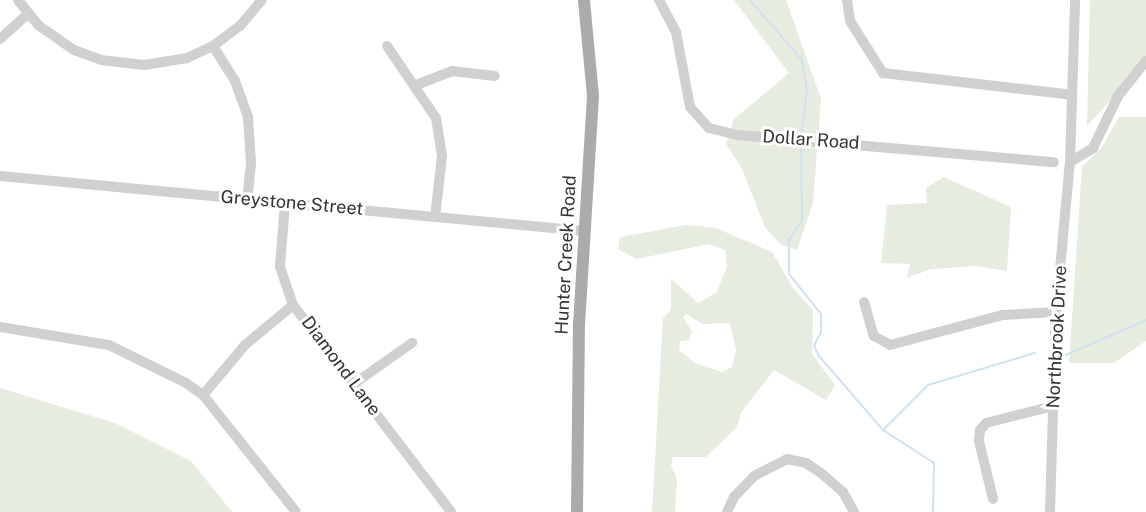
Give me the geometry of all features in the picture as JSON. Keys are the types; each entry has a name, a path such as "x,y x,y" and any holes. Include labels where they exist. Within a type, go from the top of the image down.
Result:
{"main road":[{"name":"Hunter Creek Road","path":"577,512 584,231 594,96 584,0"}],"street":[{"path":"18,0 28,14 74,50 115,63 158,64 213,46 240,26 262,0"},
{"name":"Dollar Road","path":"658,0 676,32 690,107 709,128 761,137 1054,162"},
{"path":"847,0 850,21 882,73 1072,95"},
{"name":"Northbrook Drive","path":"1050,512 1056,312 1070,162 1075,0"},
{"path":"0,39 28,14"},
{"path":"213,46 235,81 248,117 250,164 247,200"},
{"path":"387,46 433,109 441,137 435,217"},
{"path":"1070,162 1093,148 1118,96 1146,61"},
{"path":"416,85 452,71 495,76"},
{"name":"Greystone Street","path":"0,176 584,231"},
{"name":"Diamond Lane","path":"285,203 280,277 293,304 451,512"},
{"path":"864,302 874,336 890,345 1003,315 1056,312"},
{"path":"203,395 245,345 293,304"},
{"path":"0,327 109,345 161,368 203,395 296,512"},
{"path":"355,383 412,343"},
{"path":"993,499 979,441 980,430 986,423 1053,406"},
{"path":"727,512 734,497 754,476 787,459 806,463 821,472 843,492 854,512"}],"shaded area":[{"path":"734,0 786,0 821,99 813,203 797,250 781,245 765,227 742,169 726,144 734,119 789,73"},
{"path":"1090,0 1146,0 1146,61 1087,126"},
{"path":"1119,117 1146,117 1146,341 1114,363 1069,363 1082,167 1102,147"},
{"path":"944,177 1011,207 1007,271 977,266 931,269 907,278 910,264 881,263 887,205 927,203 926,188"},
{"path":"686,225 716,228 772,252 793,288 813,310 812,354 835,385 826,400 774,370 742,411 737,427 706,457 673,457 671,465 677,479 675,512 652,512 663,318 671,310 671,279 698,303 716,293 727,267 725,250 709,244 637,259 618,249 620,237","holes":["687,314 702,324 730,323 736,350 732,367 722,372 695,363 679,350 680,341 689,340 692,332 683,317"]},
{"path":"0,388 115,423 191,461 232,512 0,512"}],"waterway":[{"path":"750,0 802,60 807,90 801,136"},
{"path":"801,144 802,220 789,240 789,274 821,314 821,332 814,346 819,356 883,430"},
{"path":"1066,355 1146,320"},
{"path":"933,512 934,463 883,430 928,385 1035,353"}]}
